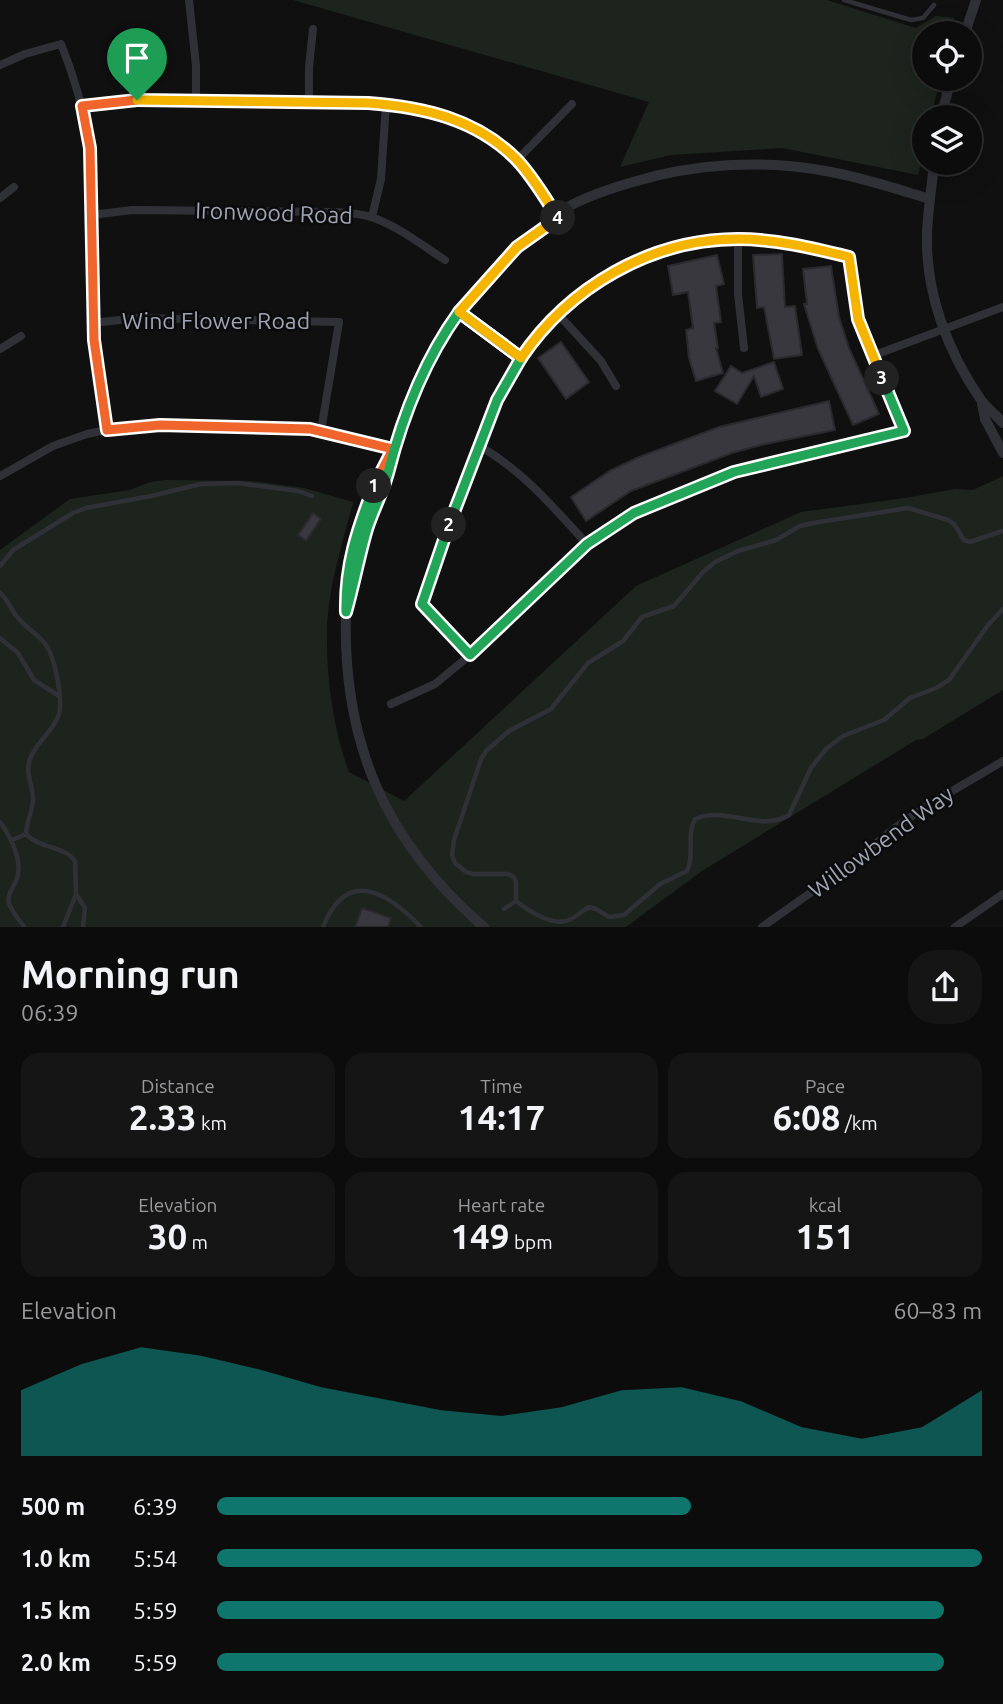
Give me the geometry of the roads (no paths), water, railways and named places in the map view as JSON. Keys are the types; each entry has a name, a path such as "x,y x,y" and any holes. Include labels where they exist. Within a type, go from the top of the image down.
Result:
{"street":[{"path":"189,0 197,100"},
{"path":"969,21 976,0"},
{"path":"309,101 313,30"},
{"path":"0,65 25,54 61,44 71,66 90,148 93,323 96,363 107,430"},
{"path":"82,106 137,100 309,101 386,104 434,111 477,130 517,160 558,218"},
{"path":"372,217 382,178 386,104"},
{"path":"517,160 572,104"},
{"path":"484,927 449,894 408,846 375,787 350,695 345,651 345,581 352,545 378,475 393,449 426,369 449,326 517,247 558,218 565,209 614,187 662,173 713,166 781,166 831,172 930,199"},
{"path":"933,175 927,231 928,269 935,306 963,369 982,402 1003,423"},
{"path":"0,198 14,187"},
{"name":"Ironwood Road","path":"92,215 132,210 336,212 372,217 394,226 445,260"},
{"path":"738,239 738,294 744,348"},
{"path":"391,704 435,684 470,655 587,544 647,506 734,472 904,431 858,319 849,257 776,243 738,239 696,243 637,261 599,281 537,335 497,400 422,604 470,655"},
{"path":"872,356 1003,307"},
{"path":"459,312 521,358"},
{"path":"558,314 601,361 615,386"},
{"name":"Wind Flower Road","path":"93,323 137,318 340,322 321,431"},
{"path":"0,349 21,336"},
{"path":"982,402 985,419 998,434 1003,453"},
{"path":"0,476 53,446 107,430 160,425 321,431 393,449"},
{"path":"481,447 522,475 587,544"},
{"name":"Willowbend Way","path":"762,927 850,865 925,807 1003,761"},
{"path":"955,927 1003,894"}],"lane":[{"path":"844,0 911,20 923,18 934,5"},
{"path":"0,566 13,550 73,513 86,508 201,484 237,483 298,491 312,496"},
{"path":"516,901 514,877 508,874 466,872 455,863 452,855 454,840 481,760 500,737 551,709 588,663 623,641 642,617 674,606 715,562 738,551 776,540 800,526 908,509 948,520 954,524 964,540 970,542 1003,531"},
{"path":"0,593 9,601 20,622 48,647 54,661 59,696 57,720 35,749 29,762 27,772 33,800 26,834"},
{"path":"516,901 544,918 555,921 568,921 589,907 596,908 609,917 624,915 660,884 687,871 691,862 691,830 698,817 712,815 771,821 789,815 811,768 826,749 843,736 884,720 910,698 949,680 988,625 1003,609"},
{"path":"0,638 18,653 34,680 59,696"},
{"path":"0,822 12,840 18,874 8,899 24,927"},
{"path":"12,840 26,834"},
{"path":"26,834 37,843 67,853 73,858 76,866 76,894 63,927"},
{"path":"323,927 341,898 351,891 360,890 394,903 421,927"},
{"path":"76,894 85,908 83,927"},
{"path":"504,909 516,901"},
{"path":"544,918 544,927"}]}
